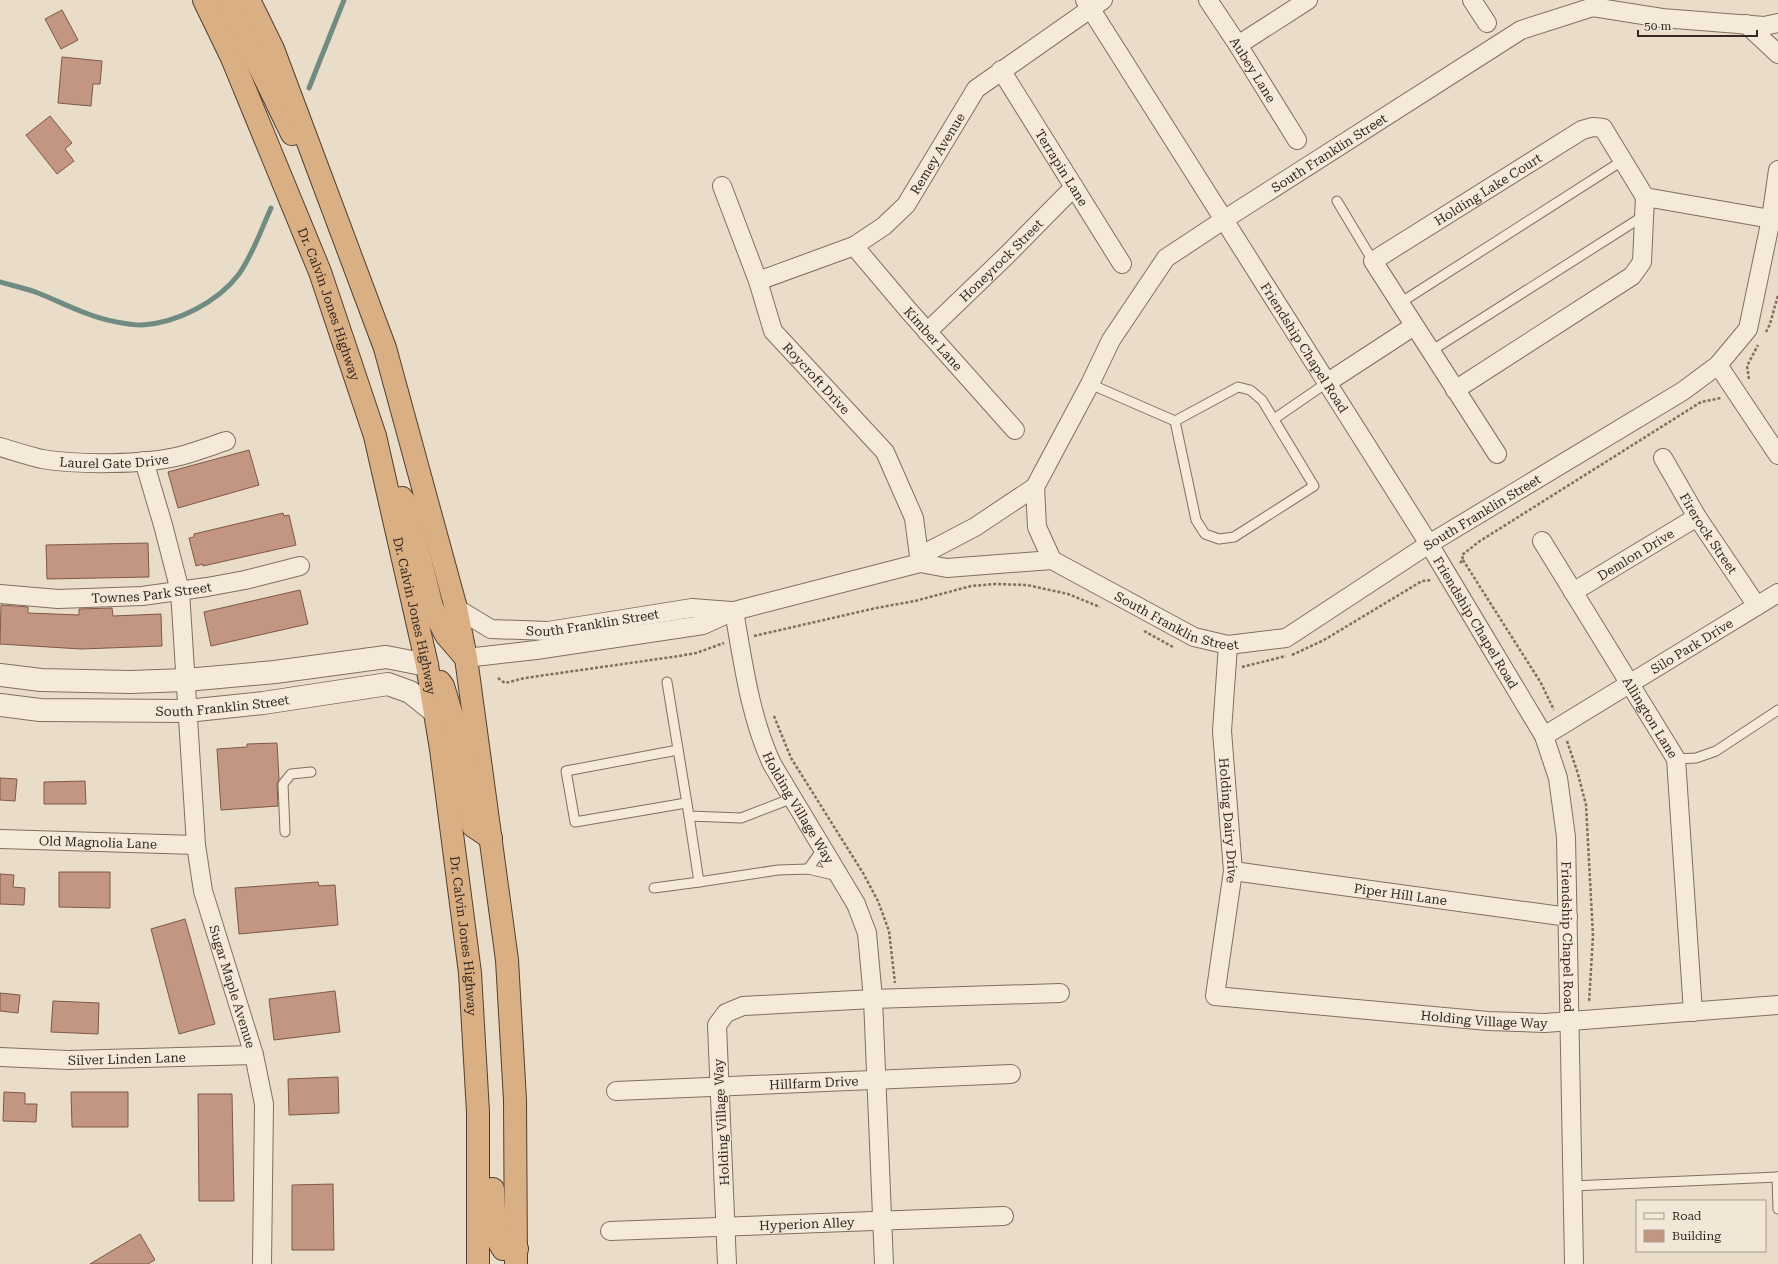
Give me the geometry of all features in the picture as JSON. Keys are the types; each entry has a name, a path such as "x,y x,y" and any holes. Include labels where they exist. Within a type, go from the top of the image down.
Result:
{"highway":[{"name":"Dr. Calvin Jones Highway","path":"204,0 232,58 320,272 375,436 427,665 456,855 470,973 478,1112 478,1264"},
{"path":"227,0 298,146 304,157 322,178"},
{"path":"249,0 273,49 385,348 456,608 466,658 507,960 516,1100 516,1256 503,1249 495,1235 488,1069 483,1004 470,973"},
{"path":"381,462 406,503 432,607 446,635 466,658"},
{"path":"427,665 443,686 456,729 473,826 491,838"}],"street":[{"name":"Aubey Lane","path":"1208,0 1238,45 1296,140"},
{"path":"1238,45 1308,0"},
{"path":"1472,0 1487,23"},
{"name":"Remey Avenue","path":"758,281 854,246 884,226 906,205 976,90 1092,3"},
{"name":"Friendship Chapel Road","path":"1092,3 1225,219 1429,544 1544,736 1558,778 1566,837 1574,1264"},
{"name":"South Franklin Street","path":"920,564 931,550 975,526 1035,487 1090,384 1111,340 1166,258 1520,30 1592,3 1662,18 1764,26 1778,23"},
{"path":"1746,24 1778,54"},
{"name":"Terrapin Lane","path":"1001,70 1122,264"},
{"name":"Holding Lake Court","path":"1373,261 1582,130 1592,127 1603,128 1645,197"},
{"name":"South Franklin Street","path":"466,658 536,650 703,625 734,611 920,564 947,568 1052,560 1194,637 1228,644 1286,638 1429,544 1683,391 1718,365 1748,329 1774,219 1778,170"},
{"name":"Roycroft Drive","path":"722,186 758,281 773,331 885,452 914,518 920,564"},
{"name":"Honeyrock Street","path":"927,332 1007,255 1074,187"},
{"path":"1455,390 1632,276 1642,262 1645,197 1774,219"},
{"name":"Kimber Lane","path":"854,246 927,332 1015,430"},
{"path":"1373,261 1497,454"},
{"path":"1328,382 1414,326"},
{"path":"1718,365 1778,455"},
{"name":"Laurel Gate Drive","path":"0,447 41,459 70,462 144,461 179,456 226,441"},
{"name":"Firerock Street","path":"1663,458 1697,517 1757,606"},
{"name":"Sugar Maple Avenue","path":"144,461 163,525 180,591 196,845 203,891 254,1055 264,1104 262,1264"},
{"path":"1035,487 1037,527 1052,560"},
{"name":"Demlon Drive","path":"1573,592 1697,517"},
{"name":"Allington Lane","path":"1542,541 1676,759 1693,1012"},
{"name":"Townes Park Street","path":"0,594 58,599 142,596 245,580 300,566"},
{"name":"Silo Park Drive","path":"1544,736 1778,593"},
{"name":"South Franklin Street","path":"456,608 491,629 548,631 692,608 734,611"},
{"name":"Holding Village Way","path":"734,611 744,669 761,741 772,764 856,904 867,933 873,999 884,1264"},
{"name":"Holding Dairy Drive","path":"1214,996 1233,871 1222,731 1228,644"},
{"name":"South Franklin Street","path":"0,675 41,680 130,682 186,680 275,672 386,658 427,665"},
{"name":"South Franklin Street","path":"0,705 40,710 187,711 264,703 388,684 410,692 435,712"},
{"name":"Old Magnolia Lane","path":"0,839 196,845"},
{"name":"Piper Hill Lane","path":"1233,871 1568,917"},
{"name":"Holding Village Way","path":"727,1264 716,1025 726,1013 743,1006 873,999 1060,993"},
{"name":"Holding Village Way","path":"1214,996 1488,1021 1545,1023 1778,1005"},
{"name":"Silver Linden Lane","path":"0,1057 68,1060 254,1055"},
{"name":"Hillfarm Drive","path":"616,1091 1011,1074"},
{"name":"Hyperion Alley","path":"610,1231 882,1222 1004,1216"}],"lane":[{"path":"1400,303 1622,160"},
{"path":"1337,201 1373,261"},
{"path":"1430,351 1645,215"},
{"path":"1274,419 1328,382"},
{"path":"1090,384 1175,421"},
{"path":"1238,387 1250,390 1262,400 1314,486 1234,537 1220,539 1206,534 1196,520 1175,421 1238,387"},
{"path":"668,682 699,882"},
{"path":"1676,759 1696,758 1716,751 1778,710"},
{"path":"678,750 566,771 575,822 686,802"},
{"path":"285,832 283,784 291,774 311,772"},
{"path":"689,816 741,818 793,798"},
{"path":"808,869 823,848"},
{"path":"654,888 778,870 808,869 840,877"},
{"path":"1572,1186 1777,1177 1778,1209"}],"path":[{"path":"1557,715 1541,683 1463,560 1462,555 1480,541 1694,407 1710,400 1718,400 1725,396"},
{"path":"1457,565 1463,560"},
{"path":"1244,668 1263,661 1296,654 1324,640 1422,581 1434,579"},
{"path":"756,643 754,636 876,608 915,601 971,586 995,584 1027,585 1068,594 1107,610"},
{"path":"1139,628 1176,648"},
{"path":"498,678 505,683 525,678 696,653 717,644"},
{"path":"773,714 791,758 863,873 878,901 889,931 895,987"},
{"path":"1567,741 1586,805 1593,936 1589,1004 1597,1004"}],"building":[{"path":"62,10 78,40 61,49 45,19"},
{"path":"62,57 102,61 100,84 93,84 91,106 58,103"},
{"path":"50,116 72,143 65,149 74,161 57,174 26,135"},
{"path":"249,450 259,485 178,508 168,472"},
{"path":"283,513 284,516 289,515 296,545 203,566 203,564 196,566 189,538 194,537 194,534"},
{"path":"148,543 149,577 47,579 46,545"},
{"path":"300,590 308,624 211,646 204,612"},
{"path":"1,605 28,607 28,613 79,615 79,609 112,608 113,616 161,614 162,646 81,649 0,644"},
{"path":"277,743 279,779 277,784 278,806 221,810 217,749 247,747 247,744"},
{"path":"0,778 17,779 15,801 0,800"},
{"path":"85,781 86,804 44,804 44,782"},
{"path":"59,872 110,872 110,908 59,907"},
{"path":"0,874 14,875 13,887 25,888 24,905 0,904"},
{"path":"318,882 319,886 335,885 338,925 239,934 235,888"},
{"path":"185,919 215,1024 179,1034 151,929"},
{"path":"335,991 340,1032 274,1040 269,999"},
{"path":"0,993 20,995 18,1013 0,1011"},
{"path":"53,1001 99,1003 98,1034 51,1032"},
{"path":"338,1077 339,1113 289,1115 288,1079"},
{"path":"4,1092 25,1093 25,1104 37,1104 36,1122 3,1121"},
{"path":"71,1092 128,1092 128,1127 72,1127"},
{"path":"198,1094 232,1094 234,1201 199,1201"},
{"path":"333,1184 334,1250 292,1250 292,1185"},
{"path":"140,1234 155,1260 148,1264 90,1264"}],"waterway":[{"path":"309,88 344,0"},
{"path":"0,282 33,291 84,313 109,320 142,325 169,320 183,315 208,302 220,294 230,284 239,274 248,258 271,208"}]}
